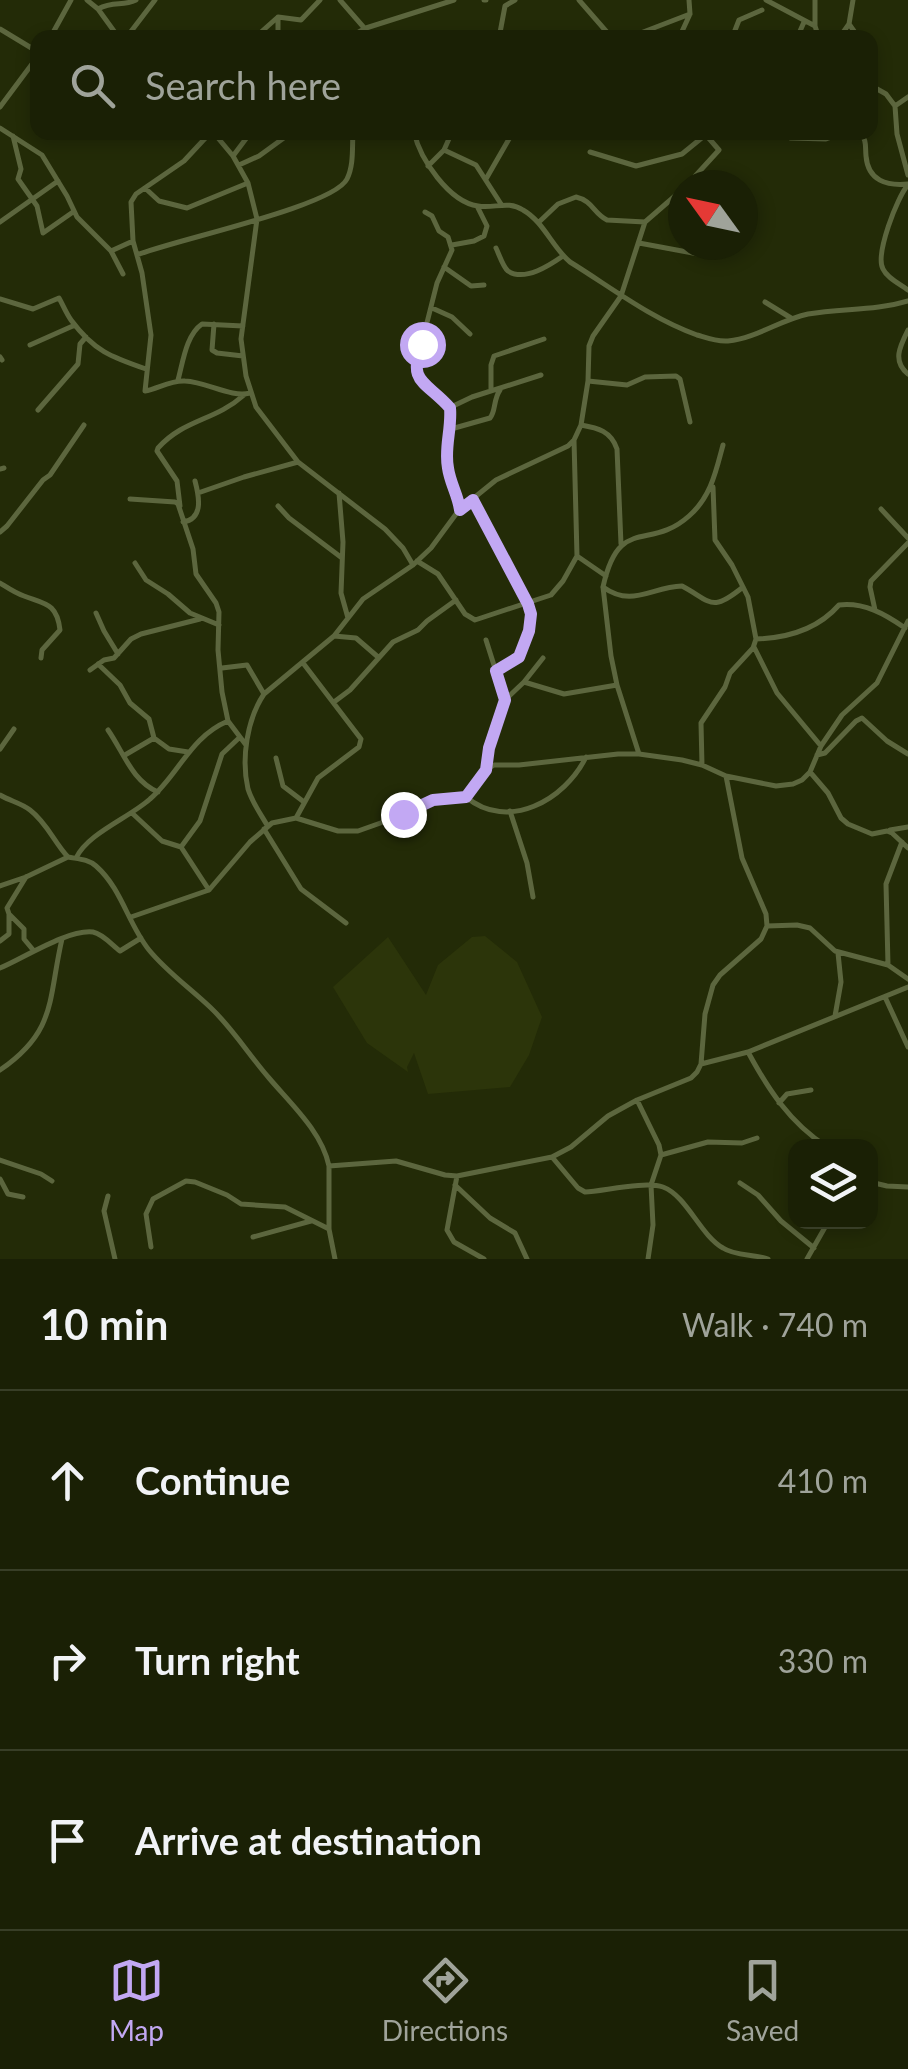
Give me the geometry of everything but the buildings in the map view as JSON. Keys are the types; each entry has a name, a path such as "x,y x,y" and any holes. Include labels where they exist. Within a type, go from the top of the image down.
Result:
{"street":[{"path":"54,30 71,0"},
{"path":"87,0 115,30"},
{"path":"98,9 110,2 136,0"},
{"path":"129,30 155,0"},
{"path":"263,30 278,17 300,20 320,0"},
{"path":"340,0 366,28"},
{"path":"362,30 454,0"},
{"path":"501,30 505,6 515,0"},
{"path":"579,0 605,30"},
{"path":"683,30 690,14 689,0"},
{"path":"766,0 815,26"},
{"path":"814,0 816,30"},
{"path":"844,30 853,0"},
{"path":"735,30 739,20 762,10"},
{"path":"648,30 690,14"},
{"path":"278,17 278,30"},
{"path":"801,30 804,20"},
{"path":"849,24 853,30"},
{"path":"0,29 30,49"},
{"path":"0,106 30,65"},
{"path":"878,90 895,106 897,134 908,175"},
{"path":"895,106 908,97"},
{"path":"0,128 38,151 77,217 111,251 122,274"},
{"path":"13,136 22,169 18,180 32,198 43,233 74,212"},
{"path":"205,140 184,162 136,194 131,202 133,240 151,335 146,392 178,380 247,394"},
{"path":"219,140 248,183 257,219 243,326 247,394 298,462 385,529 415,563 438,574 474,620 551,595 577,556 574,440"},
{"path":"233,156 246,140"},
{"path":"238,165 281,140"},
{"path":"137,255 303,205 346,182 353,140"},
{"path":"416,140 428,166 459,198 477,206 520,207 538,222 563,256 669,325 719,341 730,340 767,331 791,318 826,311 884,308 908,301"},
{"path":"428,166 448,140"},
{"path":"486,180 506,140"},
{"path":"590,152 636,166 682,154 700,140"},
{"path":"701,170 719,150 712,140"},
{"path":"865,140 872,174 891,185 908,185"},
{"path":"444,150 472,162 501,204"},
{"path":"0,222 58,182"},
{"path":"145,188 159,201 187,208 248,183"},
{"path":"908,185 900,194 881,261 886,274 908,290"},
{"path":"538,222 558,204 576,197 590,202 607,220 645,222"},
{"path":"346,923 301,889 255,806 247,784 246,746 254,711 264,694 334,636 368,594 431,548 460,510 496,480 554,454 574,440 581,425 589,346 621,296 645,222 668,202"},
{"path":"452,245 484,236 487,226 477,206"},
{"path":"425,212 452,245 437,283 415,370 450,408 448,467 460,510"},
{"path":"111,251 133,240"},
{"path":"639,244 668,249"},
{"path":"496,248 504,267 512,272 538,272 563,256"},
{"path":"444,267 471,286 484,285"},
{"path":"0,299 33,309 59,298 76,325 103,353 146,369"},
{"path":"765,302 791,318"},
{"path":"432,308 452,317 470,334"},
{"path":"178,380 194,329 202,324 243,326"},
{"path":"214,324 212,350 217,354 244,356"},
{"path":"30,345 76,325"},
{"path":"908,330 898,362 908,374"},
{"path":"38,410 78,364 79,347 86,337"},
{"path":"490,390 494,356 544,339"},
{"path":"450,408 490,390 541,375"},
{"path":"588,381 627,385 645,377 676,376 690,422"},
{"path":"451,429 490,418 494,399 502,388"},
{"path":"246,746 228,720 222,692 216,603 196,574 177,481 158,448 174,432 226,410 247,394"},
{"path":"0,532 50,476 84,425"},
{"path":"581,425 600,428 617,449 620,544 603,586 616,686 640,754"},
{"path":"723,445 713,484 715,540 748,597 755,643 777,693 821,746"},
{"path":"198,493 298,462"},
{"path":"183,522 196,516 195,480"},
{"path":"620,544 663,531 689,517 713,484"},
{"path":"340,493 341,593 348,618"},
{"path":"130,498 175,502 180,510"},
{"path":"473,500 528,604 532,623 517,659 496,671"},
{"path":"278,506 342,558"},
{"path":"875,610 871,581 908,541 881,509"},
{"path":"577,556 606,576"},
{"path":"135,563 146,580 200,619 219,625"},
{"path":"0,582 14,592 48,604 59,620 60,630 42,650 41,658"},
{"path":"603,586 625,597 682,586 712,603 725,600 743,587"},
{"path":"334,702 393,642 418,630 456,600"},
{"path":"466,797 486,770 494,766 640,754 702,765 726,776 776,786 802,780 842,715 877,683 906,624 850,604 839,606 832,616 806,630 755,643 730,673 701,723 702,765"},
{"path":"96,613 118,654"},
{"path":"90,670 118,654 141,634 200,619"},
{"path":"334,636 356,638 378,657"},
{"path":"900,638 908,638"},
{"path":"486,640 505,700"},
{"path":"486,770 505,700 543,658"},
{"path":"296,818 318,778 362,739 303,663"},
{"path":"98,664 120,684 130,703 149,719 154,738 170,749 188,752"},
{"path":"222,668 247,665 264,694"},
{"path":"524,682 564,694 616,686"},
{"path":"817,756 825,754 862,718 908,754"},
{"path":"76,858 84,845 158,792 188,752 208,732 228,720"},
{"path":"0,750 14,729"},
{"path":"108,730 136,778 158,792"},
{"path":"180,847 200,821 222,754 240,737"},
{"path":"125,755 154,738"},
{"path":"131,917 209,890 266,827 296,818 349,832 374,826 433,800 466,797 485,809 510,812 540,806 577,774 587,757"},
{"path":"276,758 283,786 304,802"},
{"path":"810,772 848,824 872,834 908,827"},
{"path":"329,1166 396,1161 457,1176 552,1157 636,1100 691,1078 702,1064 705,1014 713,985 720,974 761,940 768,926 742,858 726,776"},
{"path":"0,794 34,813 68,857"},
{"path":"510,812 533,897"},
{"path":"132,813 162,841 180,847 209,890"},
{"path":"887,831 906,844 886,884 888,966"},
{"path":"0,886 68,857 95,865 110,882 141,938 166,968 213,1010 308,1125 329,1166 329,1228 335,1259"},
{"path":"26,877 7,908 22,927 22,938 34,951"},
{"path":"0,940 10,932 9,914"},
{"path":"702,1064 748,1052 885,997 908,983 888,966 838,953 810,928 796,924 768,926"},
{"path":"0,968 62,939 94,932 120,950 141,938"},
{"path":"0,1070 20,1056 43,1027 62,939"},
{"path":"835,1016 841,989 838,953"},
{"path":"885,997 908,1047"},
{"path":"748,1052 779,1104 815,1139"},
{"path":"779,1104 787,1094 811,1090"},
{"path":"636,1100 661,1155 651,1186 653,1225 648,1259"},
{"path":"661,1155 708,1142 736,1143 757,1138"},
{"path":"552,1157 585,1192 664,1188 674,1194 719,1246 768,1259"},
{"path":"0,1160 52,1181"},
{"path":"457,1176 447,1230 454,1242 484,1259"},
{"path":"0,1179 8,1194 23,1198"},
{"path":"151,1248 146,1214 153,1199 186,1181 242,1204 285,1207 329,1228"},
{"path":"740,1183 814,1248"},
{"path":"878,1184 908,1187"},
{"path":"455,1185 490,1218 515,1233 527,1259"},
{"path":"108,1196 104,1210 115,1259"},
{"path":"254,1238 310,1221"},
{"path":"807,1259 824,1229"}],"shaded area":[{"path":"485,936 517,962 542,1017 529,1055 510,1087 428,1094 414,1053 408,1072 367,1043 333,987 388,937 426,995 438,965 472,937"}],"route":[{"path":"403,814 433,800 466,797 486,770 505,700 496,671 519,657 532,623 528,604 473,500 460,510 448,467 450,408 415,370 422,344"}]}
